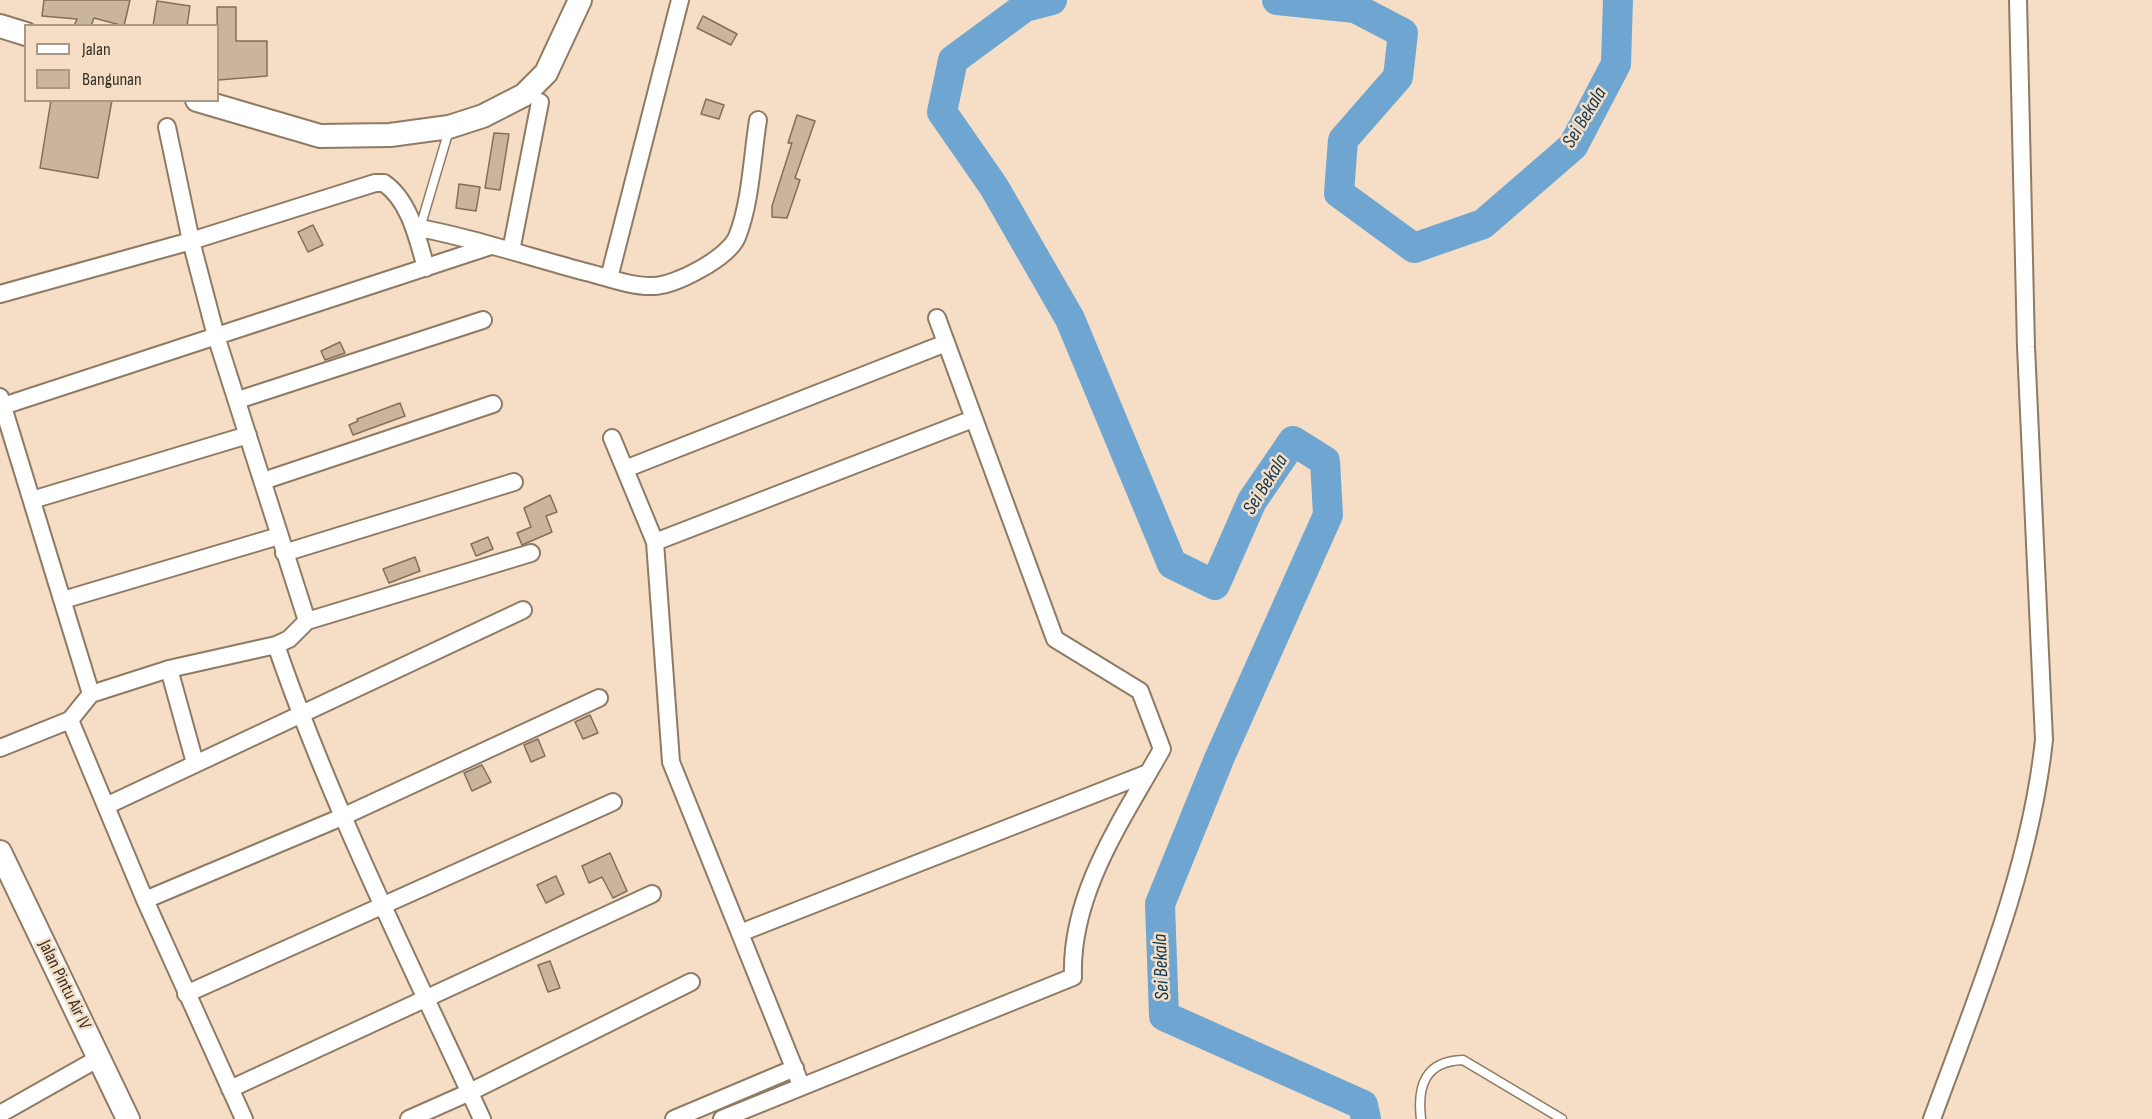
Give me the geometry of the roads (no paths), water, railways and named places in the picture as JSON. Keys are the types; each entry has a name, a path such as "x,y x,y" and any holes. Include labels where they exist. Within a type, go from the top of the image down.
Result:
{"main road":[{"path":"204,102 320,136 390,135 449,127 483,116 524,95 546,73 580,0"},
{"path":"0,26 24,33"},
{"name":"Jalan Pintu Air IV","path":"0,852 128,1119"}],"street":[{"path":"609,278 680,0"},
{"path":"1932,1119 1987,968 2030,829 2039,789 2044,740 2026,347 2018,0"},
{"path":"510,251 540,102"},
{"path":"417,228 609,278 651,286 666,285 683,279 719,256 736,239 742,218 758,120"},
{"path":"167,127 191,241 216,336 307,621"},
{"path":"0,294 191,241 375,183 384,183 391,188 417,228 426,268"},
{"path":"92,693 2,401 216,336 490,246"},
{"path":"722,1119 801,1085 1073,977 1072,955 1094,872 1162,749 1140,691 1055,639 937,318"},
{"path":"238,400 483,320"},
{"path":"625,469 946,343"},
{"path":"263,481 494,404"},
{"path":"655,542 973,419"},
{"path":"32,500 248,435"},
{"path":"612,438 655,542 671,762 801,1085"},
{"path":"284,553 514,482"},
{"path":"63,600 279,536"},
{"path":"0,748 70,720 92,693 169,669 276,645 289,639 307,621 531,553"},
{"path":"108,805 523,610"},
{"path":"276,645 301,716 342,817 482,1119"},
{"path":"169,669 195,763"},
{"path":"145,900 342,817 599,698"},
{"path":"70,720 108,805 145,900 244,1119"},
{"path":"740,933 1149,773"},
{"path":"186,994 384,907 613,802"},
{"path":"230,1089 427,1000 652,894"},
{"path":"409,1119 470,1092 691,982"},
{"path":"0,1114 99,1058"},
{"path":"674,1119 795,1068"}],"lane":[{"path":"417,228 449,127"},
{"path":"1421,1119 1418,1096 1430,1071 1445,1061 1463,1060 1562,1119"}],"waterway":[{"name":"Sei Bekala","path":"1052,0 1025,7 953,60 942,112 994,187 1070,319 1172,564 1215,585 1252,501 1293,441 1325,461 1328,515 1219,759 1160,904 1164,1016 1363,1105 1366,1119"},
{"name":"Sei Bekala","path":"1277,0 1355,8 1403,33 1398,77 1343,140 1339,193 1414,248 1483,224 1573,146 1616,64 1618,0"}]}
